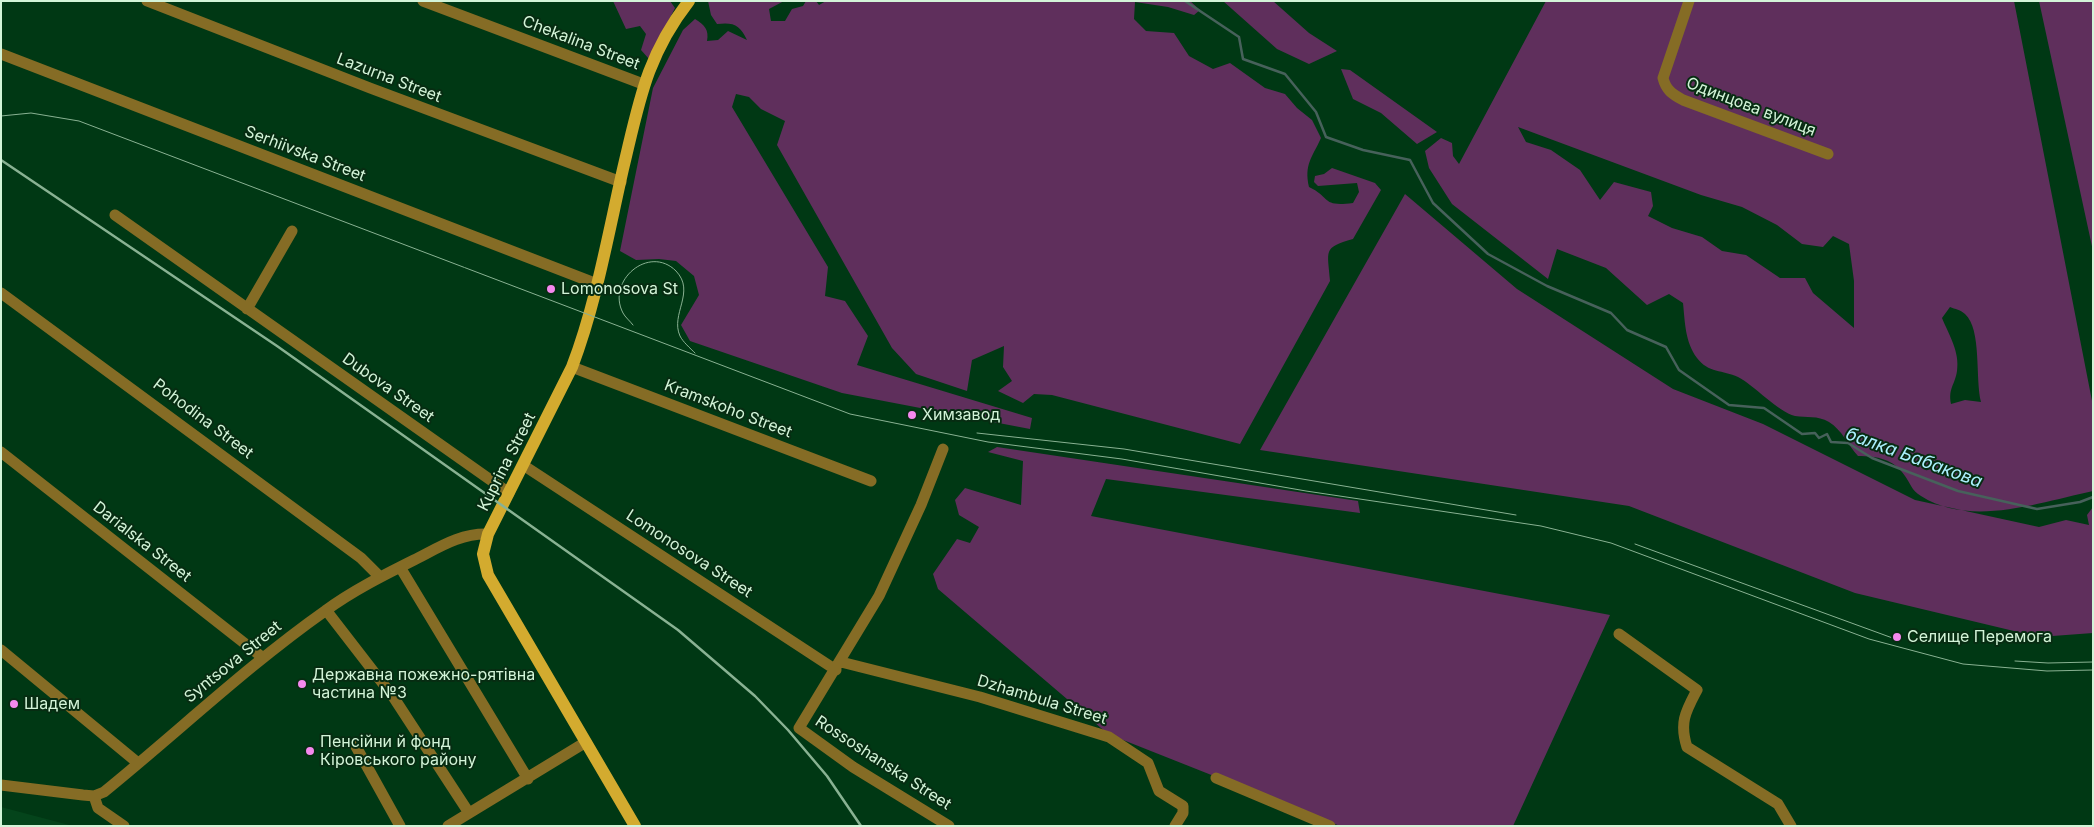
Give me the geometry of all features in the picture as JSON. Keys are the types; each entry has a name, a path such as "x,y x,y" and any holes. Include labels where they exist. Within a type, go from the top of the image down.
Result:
{"main road":[{"name":"Kuprina Street","path":"635,826 488,575 483,554 488,534 572,368 582,342 643,84 657,50 689,1"}],"street":[{"name":"Lazurna Street","path":"147,1 370,88 621,182"},
{"name":"Chekalina Street","path":"423,1 643,84"},
{"name":"Одинцова вулиця","path":"1689,1 1663,78 1665,86 1672,94 1683,100 1828,154"},
{"name":"Serhiivska Street","path":"1,54 597,284"},
{"name":"Dubova Street","path":"115,215 509,493"},
{"path":"247,309 292,231"},
{"name":"Pohodina Street","path":"1,293 361,558 380,577"},
{"name":"Kramskoho Street","path":"572,368 871,481"},
{"path":"838,666 879,596 921,505 943,449"},
{"name":"Darialska Street","path":"1,452 262,658"},
{"name":"Lomonosova Street","path":"524,465 838,666"},
{"name":"Syntsova Street","path":"94,796 104,792 262,658 326,610 380,577 462,536 488,534"},
{"path":"400,567 528,779"},
{"path":"326,610 394,698 469,813"},
{"path":"1619,634 1697,690 1684,716 1683,734 1686,747 1778,804 1791,826"},
{"path":"1,650 138,763"},
{"name":"Rossoshanska Street","path":"838,666 799,728 853,766 949,826"},
{"name":"Dzhambula Street","path":"838,666 980,697 1109,737 1148,763 1159,791 1183,806 1183,813 1175,826"},
{"path":"448,826 586,742"},
{"path":"354,743 400,826"},
{"path":"1216,778 1330,826"},
{"path":"1,785 94,796 98,808 124,826"}],"shaded area":[{"path":"613,1 670,1 675,8 649,59 641,50 646,34 640,26 626,29"},
{"path":"708,1 784,1 769,9 771,21 785,21 792,9 803,6 806,1 816,1 819,5 826,1 1190,1 1200,10 1194,15 1168,7 1135,2 1134,19 1146,31 1174,33 1189,56 1213,69 1230,63 1265,88 1285,94 1297,108 1312,120 1321,138 1308,167 1308,179 1309,187 1328,201 1336,204 1353,203 1359,192 1357,183 1318,186 1314,182 1315,176 1324,174 1332,168 1375,183 1381,190 1353,239 1336,245 1329,252 1330,281 1240,444 1052,395 1034,394 1023,403 998,391 1012,381 1003,367 1004,346 972,360 967,391 916,374 892,348 777,145 785,121 761,109 749,97 736,94 732,107 828,267 825,296 845,301 868,336 857,365 1032,418 1030,429 842,393 690,341 681,325 699,295 694,276 676,261 659,259 636,260 620,251 653,88 683,30 695,19 706,28 707,41 718,40 728,31 747,40 742,31 736,26 732,24 717,24 711,15"},
{"path":"1223,1 1273,1 1309,33 1337,51 1309,64 1277,49"},
{"path":"1546,1 2014,1 2093,406 2093,491 2006,510 1983,511 1962,510 1941,505 1921,496 1913,489 1901,470 1890,462 1878,458 1858,456 1834,425 1820,418 1788,414 1738,377 1711,369 1701,363 1693,352 1688,339 1683,303 1669,294 1647,305 1606,268 1557,249 1548,279 1452,204 1429,168 1425,151 1441,138 1452,143 1453,156 1459,164","holes":["1518,127 1701,195 1742,207 1777,225 1802,244 1823,247 1833,236 1849,244 1854,281 1854,328 1813,293 1805,278 1780,278 1746,255 1722,251 1702,237 1672,228 1648,216 1653,206 1651,192 1614,182 1600,200 1580,170 1551,150 1526,142","1950,307 1965,314 1974,331 1981,402 1965,400 1951,404 1950,394 1958,364 1953,344 1942,318"]},
{"path":"2039,1 2093,1 2093,251"},
{"path":"1341,69 1350,70 1437,132 1417,144 1381,113 1353,99"},
{"path":"1405,194 1517,289 1673,389 1763,424 1915,500 2039,527 2066,520 2089,525 2087,515 2093,507 2093,633 2039,637 1855,593 1629,506 1260,450"},
{"path":"997,447 1358,501 1360,513 1106,479 1091,516 1610,615 1513,826 1340,826 1108,734 938,589 933,574 957,539 970,543 979,527 959,515 955,500 965,488 1021,505 1023,461 988,452"},
{"path":"1,807 73,826 1,826"}],"waterway":[{"name":"балка Бабакова","path":"1185,1 1239,37 1243,59 1285,74 1316,112 1326,137 1363,150 1410,160 1433,203 1488,254 1547,286 1611,313 1627,330 1666,347 1679,370 1729,405 1764,408 1802,434 1815,433 1819,438 1827,434 1831,442 1848,443 1872,458 1958,491 2037,509 2080,502 2093,497"}],"tram line":[{"path":"1,116 31,113 79,121 850,414 988,442 1122,459 1306,491 1541,526 1611,543 1869,639 1963,664 2047,671 2093,670"},
{"path":"633,325 623,313 619,301 620,289 625,279 633,270 643,264 654,262 665,264 676,271 682,279 684,287 678,328 681,338 695,353"},
{"path":"977,433 1124,449 1516,515"},
{"path":"1635,544 1898,640"},
{"path":"2015,661 2048,663 2093,662"}],"railway":[{"path":"1,160 277,346 678,630 755,696 788,730 827,776 861,826"}],"place":[{"name":"Lomonosova St","path":"551,289"},
{"name":"Химзавод","path":"912,415"},
{"name":"Селище Перемога","path":"1897,637"},
{"name":"Державна пожежно-рятівна частина №3","path":"302,684"},
{"name":"Шадем","path":"14,704"},
{"name":"Пенсійни й фонд Кіровського району","path":"310,751"}]}
